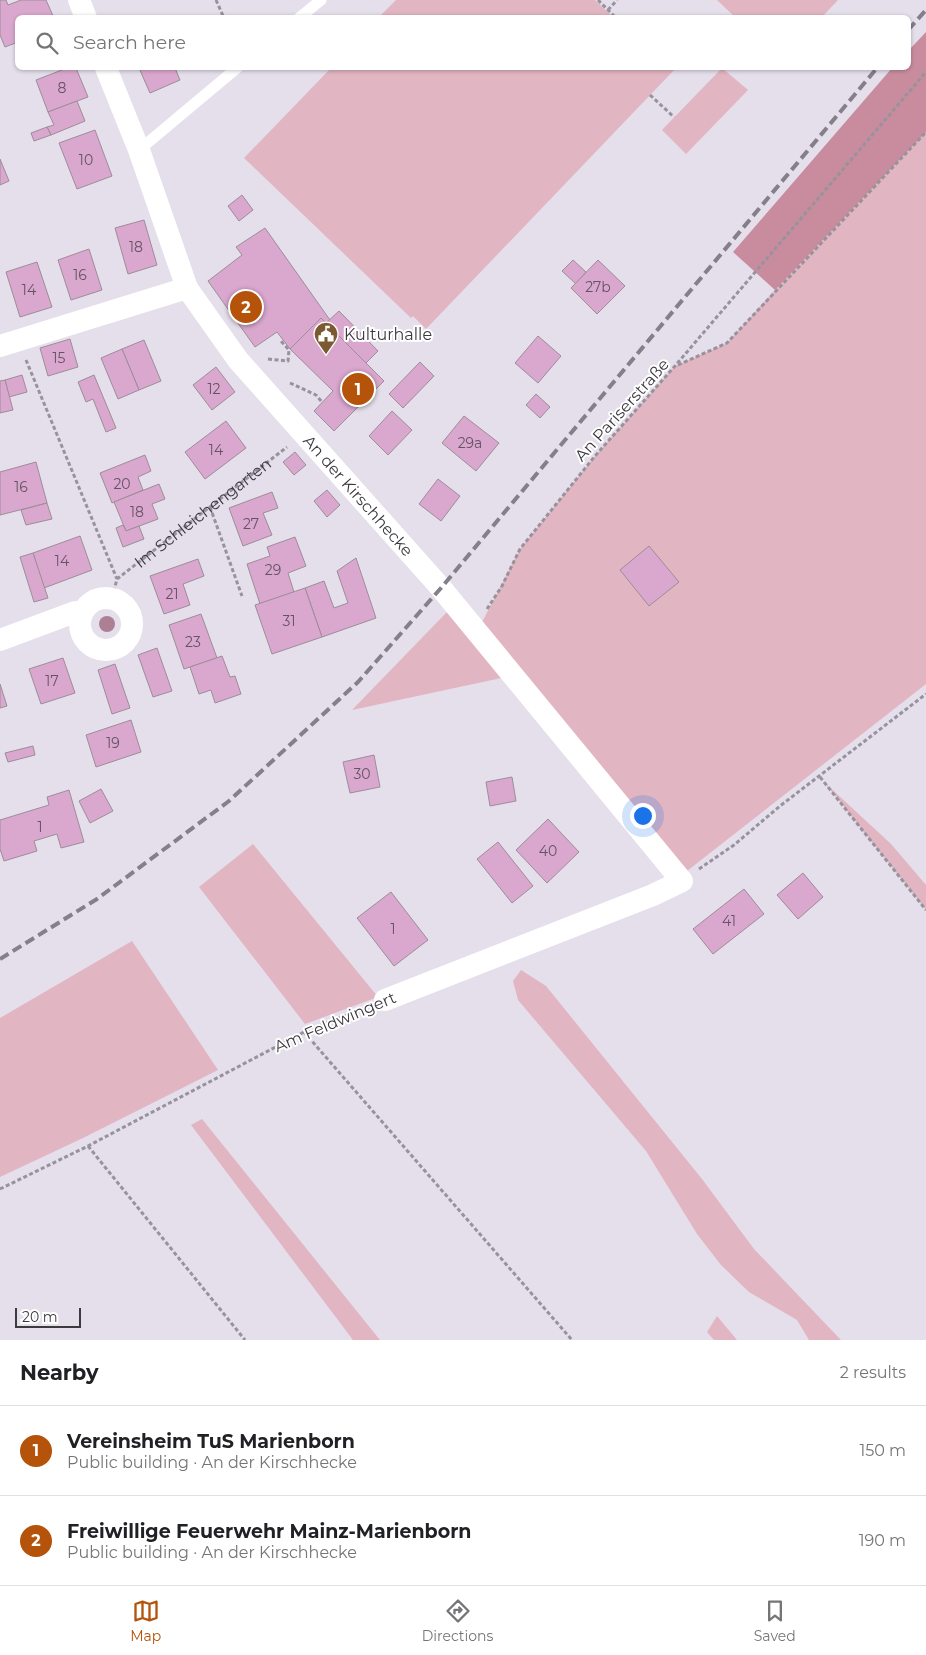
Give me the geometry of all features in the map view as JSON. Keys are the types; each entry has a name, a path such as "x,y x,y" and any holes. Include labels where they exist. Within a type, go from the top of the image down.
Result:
{"street":[{"path":"79,0 85,15"},
{"name":"An der Kirschhecke","path":"107,70 139,150 186,288 238,360 474,628 682,881"},
{"path":"9,343 186,288"},
{"path":"114,589 131,616 131,633 119,647 110,650 92,647 81,633 79,624 81,615 90,602 114,589"},
{"path":"0,640 75,612 81,615"},
{"name":"Am Feldwingert","path":"385,1000 653,895 682,881"}],"lane":[{"path":"302,15 320,0"},
{"path":"139,150 235,70"}],"path":[{"path":"216,0 223,15"},
{"path":"598,0 613,15"},
{"path":"608,10 617,0"},
{"path":"675,366 926,72"},
{"path":"650,94 674,117"},
{"name":"An Pariserstraße","path":"474,628 502,586 520,549 595,456 675,366 727,343 926,132"},
{"path":"260,359 288,360 289,350 281,341 282,339"},
{"path":"9,343 114,589"},
{"path":"286,382 316,395 322,402"},
{"name":"Im Schleichengarten","path":"114,589 210,507 303,435"},
{"path":"210,507 242,596"},
{"path":"682,881 734,845 780,806 926,694"},
{"path":"820,777 926,910"},
{"name":"Am Feldwingert","path":"0,1189 88,1146 304,1032 385,1000"},
{"path":"304,1032 572,1340"},
{"path":"88,1146 245,1340"}],"shaded area":[{"path":"396,0 595,0 611,15 381,15"},
{"path":"717,0 838,0 824,15 733,15"},
{"path":"926,32 926,132 775,290 733,252 890,70 911,70 911,48"},
{"path":"329,70 674,70 426,329 413,316 411,318 244,158"},
{"path":"720,70 724,70 748,90 686,154 662,130"},
{"path":"926,132 926,684 687,871 480,626 520,549 595,456 675,366 727,343"},
{"path":"447,612 506,677 352,710"},
{"path":"824,782 891,844 926,885 926,910"},
{"path":"253,844 378,997 305,1024 199,887"},
{"path":"132,941 218,1070 83,1138 0,1177 0,1018"},
{"path":"521,970 546,986 702,1179 754,1249 841,1340 809,1340 797,1320 749,1292 721,1265 697,1234 646,1151 518,1000 513,981"},
{"path":"202,1119 380,1340 353,1340 191,1125"},
{"path":"717,1316 737,1340 714,1340 707,1332"}],"building":[{"path":"0,0 6,0 8,5 21,0 46,0 53,15 15,15 15,43 5,47 0,35"},
{"path":"62,70 77,70 88,97 48,112 36,80"},
{"path":"140,70 176,70 180,80 150,93"},
{"path":"77,101 85,121 51,135 47,127 54,125 48,112"},
{"path":"47,127 51,135 34,141 31,133"},
{"path":"95,130 112,176 77,189 59,143"},
{"path":"0,159 9,181 0,185"},
{"path":"242,195 253,210 239,221 228,206"},
{"path":"144,220 157,265 128,274 115,228"},
{"path":"265,228 330,320 326,323 321,318 290,349 277,332 255,347 208,281 242,255 236,247"},
{"path":"89,249 102,290 71,300 58,260"},
{"path":"573,260 586,272 576,284 562,271"},
{"path":"598,260 625,286 597,314 571,288"},
{"path":"37,262 52,307 20,317 6,272"},
{"path":"339,311 378,351 366,363 326,323"},
{"path":"321,318 384,381 334,431 314,411 333,391 290,349"},
{"path":"538,336 561,356 538,383 515,363"},
{"path":"70,339 78,367 48,376 40,348"},
{"path":"144,340 161,381 139,390 122,349"},
{"path":"122,349 139,390 118,399 101,358"},
{"path":"420,362 434,376 403,408 389,394"},
{"path":"216,367 235,392 212,410 193,385"},
{"path":"22,375 27,392 9,397 5,380"},
{"path":"94,375 116,428 106,432 93,399 86,402 78,382"},
{"path":"5,380 13,410 0,413 0,381"},
{"path":"536,394 550,407 540,418 526,405"},
{"path":"392,411 412,430 388,455 369,436"},
{"path":"464,416 499,443 476,471 442,443"},
{"path":"226,421 246,448 205,479 185,452"},
{"path":"295,452 306,465 294,475 283,462"},
{"path":"145,455 151,471 138,477 143,490 112,503 100,473"},
{"path":"36,462 47,503 0,515 0,472"},
{"path":"438,479 460,496 441,521 419,504"},
{"path":"159,484 165,499 152,504 158,519 126,531 114,502"},
{"path":"327,490 340,505 327,517 314,501"},
{"path":"272,492 278,508 263,513 272,535 243,546 229,508"},
{"path":"47,503 52,519 26,525 21,510"},
{"path":"123,525 126,531 139,526 144,539 123,547 116,528"},
{"path":"80,536 92,570 44,588 33,553"},
{"path":"295,537 306,566 288,573 294,592 260,604 247,564 270,556 267,547"},
{"path":"649,546 679,582 649,606 620,570"},
{"path":"33,553 48,598 34,602 20,557"},
{"path":"356,558 376,618 322,637 305,588 324,581 334,608 348,603 337,571"},
{"path":"198,559 204,576 183,584 190,605 164,614 150,576"},
{"path":"305,588 322,637 272,654 255,605"},
{"path":"201,614 217,658 184,669 169,625"},
{"path":"157,648 172,691 153,697 138,655"},
{"path":"222,656 230,677 235,676 241,694 215,703 211,690 199,694 190,667"},
{"path":"63,658 75,693 41,704 29,669"},
{"path":"115,664 130,708 112,714 98,670"},
{"path":"0,684 7,706 0,708"},
{"path":"131,720 141,752 96,767 86,735"},
{"path":"33,746 35,755 8,762 5,753"},
{"path":"374,755 380,787 350,793 343,762"},
{"path":"512,777 516,801 490,806 486,782"},
{"path":"101,789 113,811 90,823 79,801"},
{"path":"69,790 84,842 61,848 57,834 34,841 37,851 4,861 0,849 0,820 49,805 47,797"},
{"path":"548,819 579,852 547,883 516,850"},
{"path":"498,842 533,886 512,903 477,859"},
{"path":"803,873 823,897 798,919 777,895"},
{"path":"744,889 764,914 713,954 693,929"},
{"path":"391,892 428,940 394,966 357,918"}],"railway":[{"path":"911,27 926,10"},
{"path":"0,959 97,899 229,801 358,682 441,588 875,70"}],"place":[{"name":"Freiwillige Feuerwehr Mainz-Marienborn","path":"246,307"},
{"name":"Kulturhalle","path":"326,355"},
{"name":"Vereinsheim TuS Marienborn","path":"358,389"}]}
